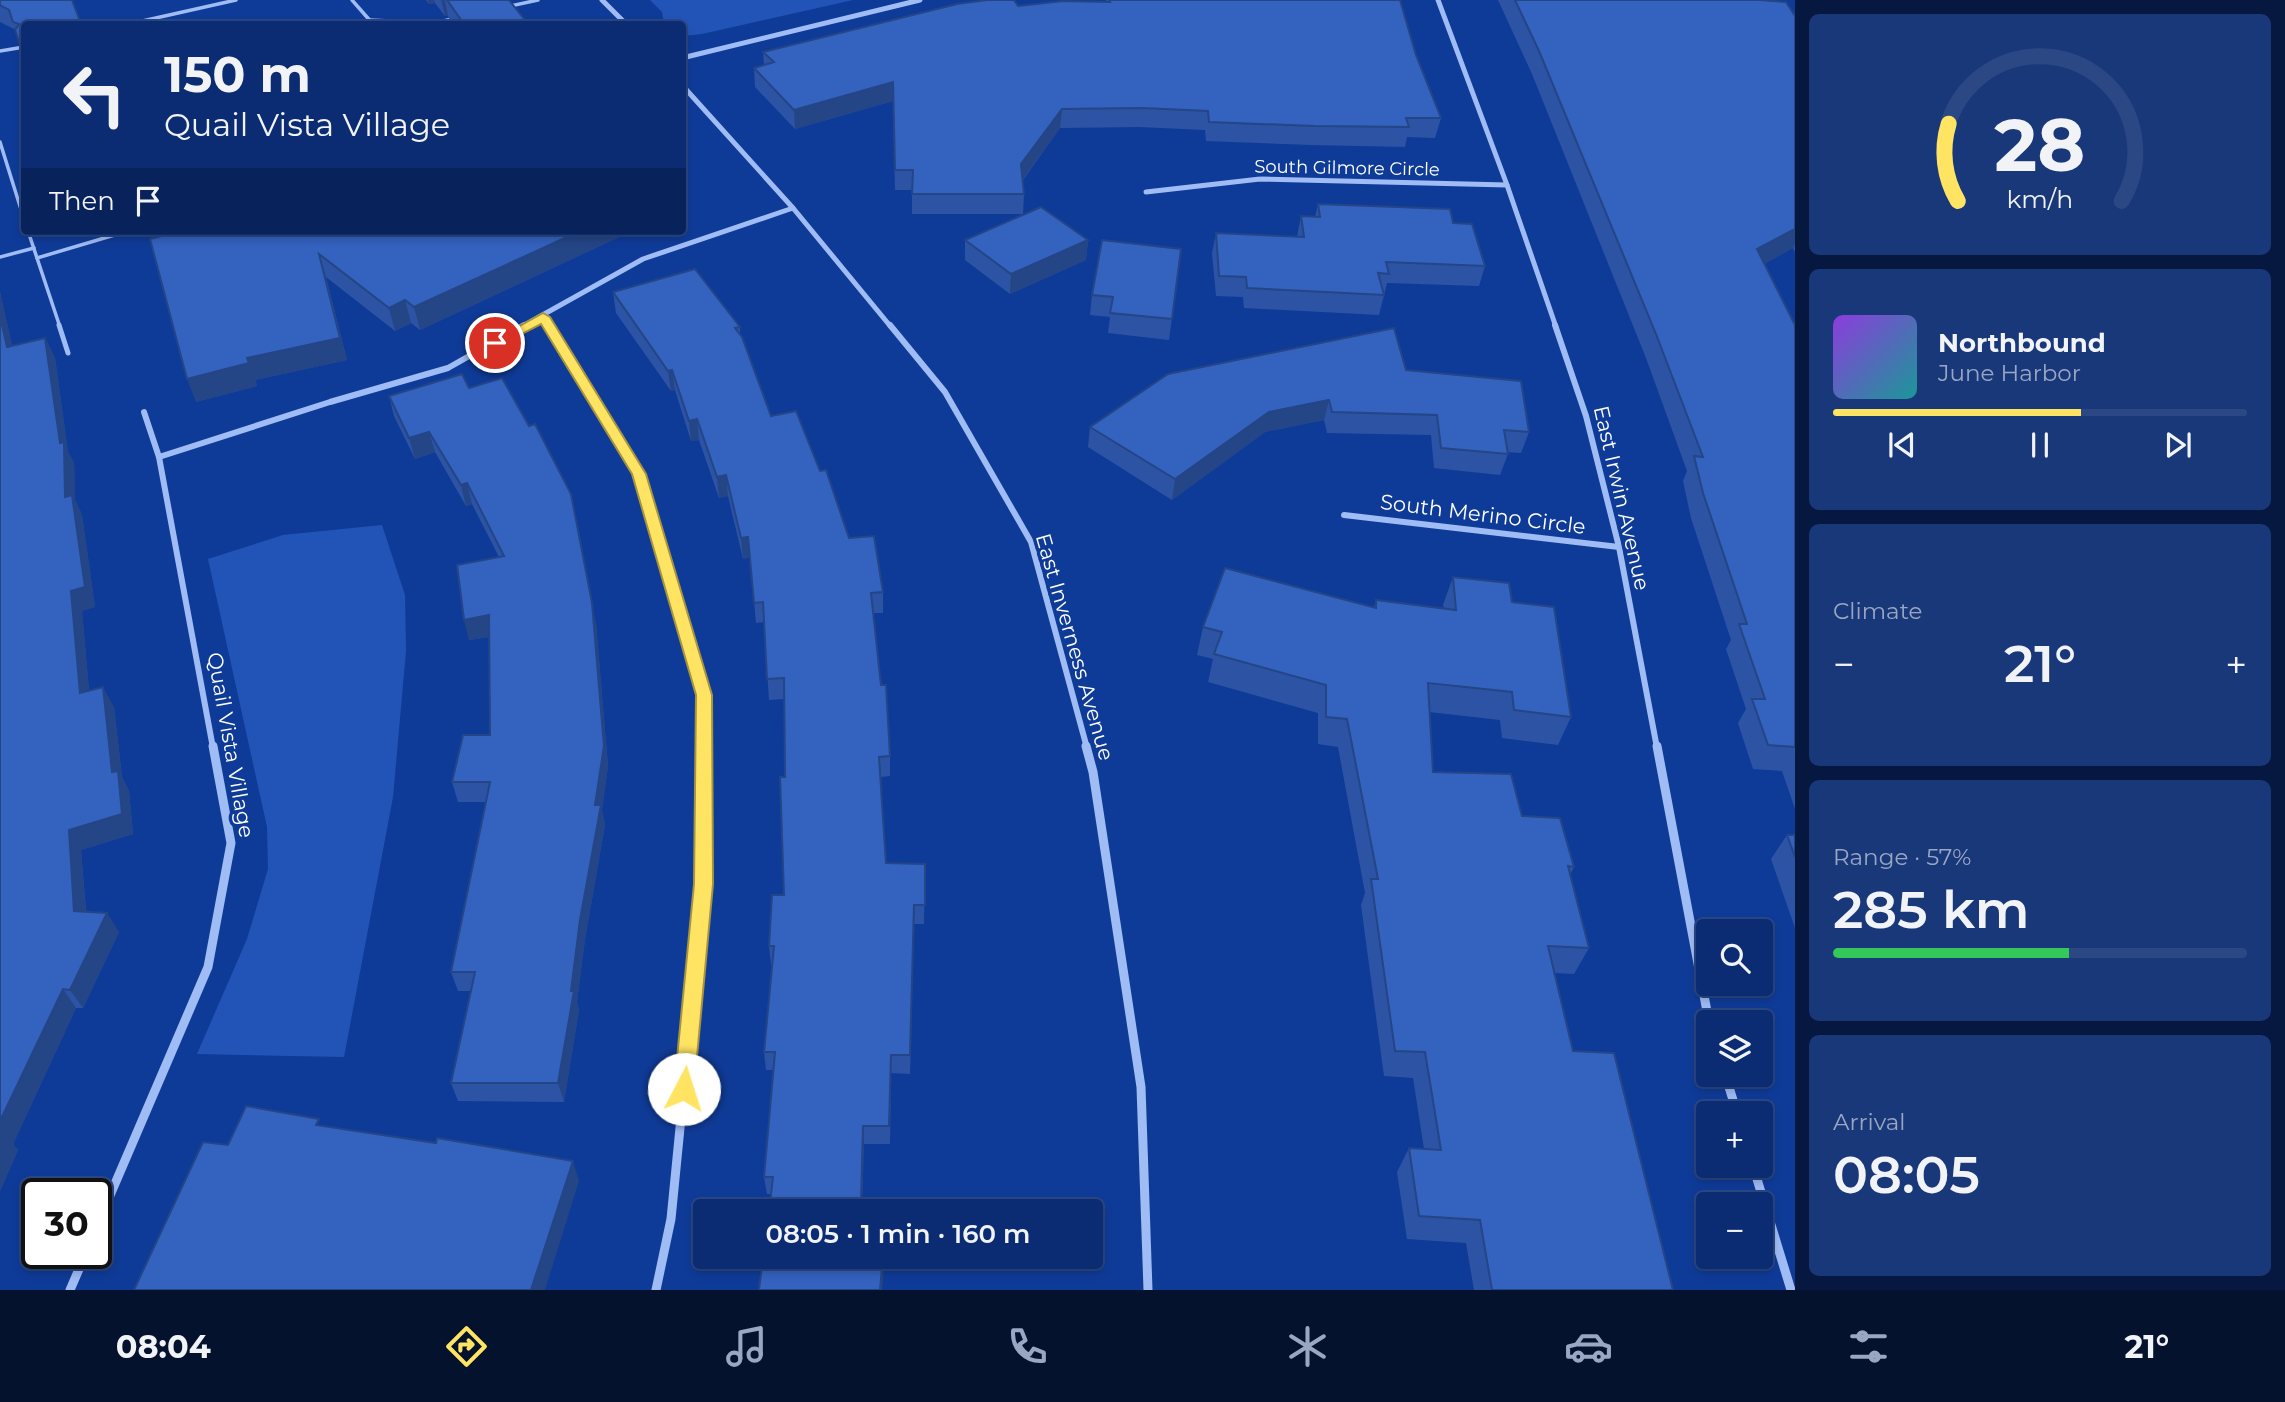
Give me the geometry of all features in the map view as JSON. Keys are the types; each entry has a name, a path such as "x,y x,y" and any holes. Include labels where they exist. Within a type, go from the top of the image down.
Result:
{"street":[{"path":"602,0 622,21"},
{"path":"686,57 920,0"},
{"name":"East Irwin Avenue","path":"1438,0 1507,185 1586,416 1619,548 1707,1010"},
{"name":"East Inverness Avenue","path":"686,89 793,208 945,391 1031,542 1093,772 1141,1087 1148,1290"},
{"name":"South Gilmore Circle","path":"1146,192 1260,179 1507,185"},
{"path":"159,457 447,368 643,259 793,208"},
{"path":"543,317 639,474 704,695 704,884 671,1219 656,1290"},
{"name":"Quail Vista Village","path":"112,1191 208,967 231,843 159,457 144,412"},
{"name":"South Merino Circle","path":"1344,515 1619,548"},
{"path":"1757,1178 1791,1290"},
{"path":"70,1290 79,1269"}],"lane":[{"path":"142,21 236,0"},
{"path":"352,0 370,21"},
{"path":"499,8 538,0"},
{"path":"445,21 460,17"},
{"path":"0,51 21,48"},
{"path":"0,142 21,209"},
{"path":"29,235 68,354"},
{"path":"37,258 115,235"},
{"path":"0,257 34,248"}],"shaded area":[{"path":"650,0 853,0 686,36 686,21 664,21 662,12"},
{"path":"382,525 405,595 406,651 393,797 344,1057 197,1054 247,939 268,869 267,827 208,559 283,535"}],"building":[{"path":"0,0 72,0 80,21 21,21 21,48 15,30 19,24 13,22 9,10 0,5"},
{"path":"447,0 509,0 526,21 462,21"},
{"path":"1014,0 1018,6 1063,1 1110,2 1109,0 1400,0 1416,55 1441,118 1406,118 1409,127 1315,126 1209,122 1208,111 1062,109 1021,164 1024,194 912,194 913,170 895,170 893,82 794,110 754,68 774,62 763,52 957,4"},
{"path":"1515,0 1760,0 1786,2 1795,16 1795,229 1757,249 1795,325 1795,747 1768,745 1752,699 1765,699 1739,624 1747,624 1703,493 1694,456 1703,457 1656,334 1539,51"},
{"path":"1318,204 1450,209 1453,223 1472,224 1485,266 1386,262 1389,274 1378,273 1384,295 1247,288 1246,277 1219,276 1216,233 1304,237 1301,216 1320,217"},
{"path":"1041,207 1088,240 1011,274 965,240"},
{"path":"166,235 571,235 414,307 405,300 389,308 319,254 340,338 247,358 249,363 187,379 150,239"},
{"path":"1102,240 1181,249 1172,319 1110,313 1113,297 1092,295"},
{"path":"695,269 740,327 735,328 742,337 771,416 796,411 820,471 826,470 849,538 874,536 883,592 871,593 881,685 886,685 890,756 879,757 886,863 925,864 925,905 914,905 910,1055 891,1055 889,1126 863,1126 861,1199 770,1199 773,1177 764,1177 775,1052 764,1052 774,946 769,946 772,895 784,895 780,777 785,777 784,678 767,679 763,602 754,603 748,537 741,538 726,475 717,477 697,419 689,421 672,370 668,371 613,292"},
{"path":"0,316 7,347 45,338 60,443 64,442 65,497 72,495 85,587 71,591 80,693 103,687 112,772 118,771 122,814 69,830 74,911 107,913 70,990 63,989 0,1121"},
{"path":"1394,328 1406,370 1521,381 1529,432 1504,430 1508,454 1441,448 1437,415 1332,412 1329,400 1269,412 1175,479 1090,427 1168,374"},
{"path":"462,374 469,388 502,378 529,426 535,424 571,494 592,603 604,746 595,805 601,805 580,920 571,991 574,991 558,1083 451,1083 475,972 451,972 490,782 452,782 463,735 490,735 489,615 464,620 457,565 504,556 467,483 461,485 429,432 409,438 389,396"},
{"path":"1225,568 1376,608 1376,600 1456,610 1453,577 1509,583 1512,602 1554,607 1571,717 1514,710 1512,692 1428,683 1433,772 1511,774 1522,816 1560,818 1574,867 1568,866 1589,948 1548,946 1573,1051 1614,1053 1673,1290 1492,1290 1480,1220 1419,1216 1409,1148 1441,1150 1425,1052 1395,1051 1371,879 1378,879 1347,719 1326,717 1326,685 1214,654 1222,632 1203,627"},
{"path":"1787,835 1795,835 1795,857"},
{"path":"246,1106 319,1119 316,1125 436,1143 437,1138 573,1161 531,1290 134,1290 203,1142 228,1145"},
{"path":"761,1269 882,1269 880,1290 759,1290"}],"route":[{"path":"495,343 543,317 639,474 704,695 704,884 684,1089"}]}
